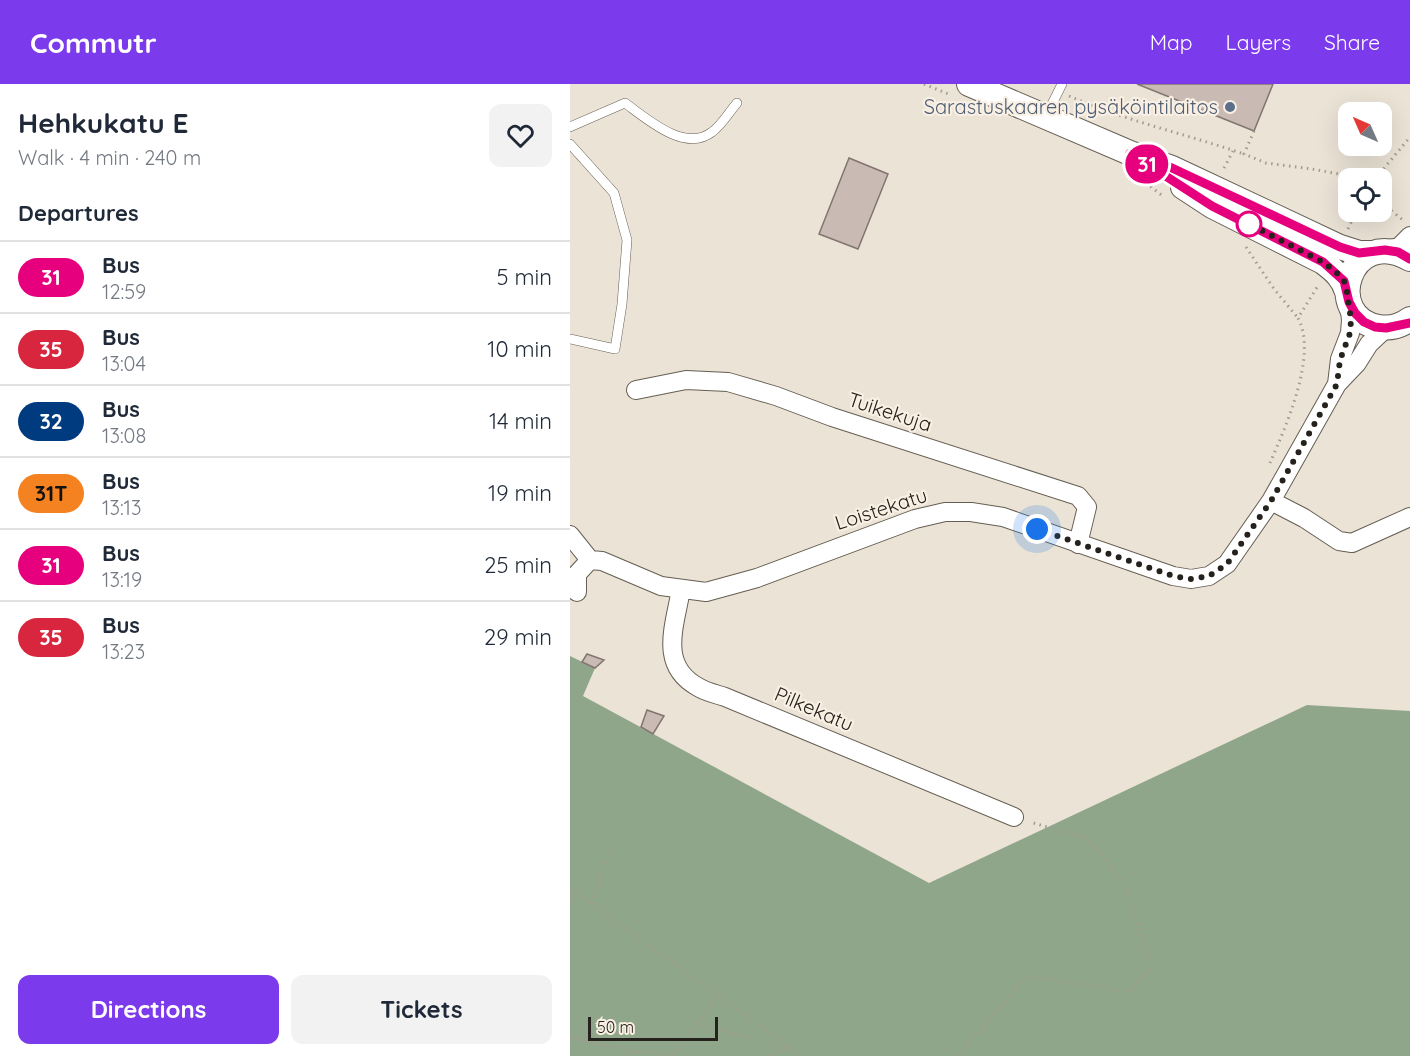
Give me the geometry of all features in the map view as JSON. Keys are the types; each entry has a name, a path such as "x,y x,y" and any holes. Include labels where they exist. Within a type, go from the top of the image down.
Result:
{"street":[{"path":"969,84 1130,153 1172,168 1340,247 1359,253 1398,252 1410,259"},
{"path":"1130,153 1212,206 1323,262 1344,281 1355,313 1364,322 1375,327 1403,323"},
{"path":"1348,297 1348,280 1361,259 1399,247 1408,229"},
{"name":"Loistekatu","path":"1337,384 1340,360 1350,333 1348,297"},
{"name":"Loistekatu","path":"590,560 602,561 662,586 706,592 758,578 915,519 945,512 971,512 1003,517 1173,576 1191,579 1209,576 1227,564 1271,501 1337,384 1357,363 1369,344 1403,323"},
{"name":"Tuikekuja","path":"636,390 686,380 728,382 777,396 832,417 1078,496 1087,507 1078,544"},
{"path":"1271,501 1304,518 1339,542 1352,543 1410,517"},
{"path":"570,535 590,560 578,574 578,592"},
{"name":"Pilkekatu","path":"681,589 672,645 673,662 681,675 699,688 1014,817"}],"lane":[{"path":"1046,116 1060,88"},
{"path":"570,127 625,103 666,132 695,140 712,132 737,103"},
{"path":"570,339 615,350 622,304 627,240 614,193 572,150"}],"path":[{"path":"1060,88 1096,108 1233,150 1266,163 1338,174"},
{"path":"1244,154 1254,131"},
{"path":"1384,168 1410,137"},
{"path":"1224,168 1233,150"},
{"path":"1160,194 1170,200"},
{"path":"1392,213 1408,229"},
{"path":"1345,236 1351,222"},
{"path":"1241,240 1274,289 1298,318"},
{"path":"958,1056 1027,976 1130,992 1152,967 1125,885 1089,839 1014,817"},
{"path":"591,903 617,834"},
{"path":"570,890 803,1056"},
{"path":"570,904 576,893"},
{"path":"570,1038 673,1056 719,995"},
{"path":"697,1024 791,1048"},
{"path":"769,1056 791,1048"},
{"path":"627,1056 635,1051"}],"green space":[{"path":"570,656 595,668 583,696 929,883 1307,705 1410,711 1410,1056 570,1056"}],"building":[{"name":"Sarastuskaaren pysäköintilaitos","path":"1137,84 1273,84 1254,131"},
{"path":"849,158 888,174 858,249 819,234"},
{"path":"587,654 604,660 595,668 582,662"},
{"path":"647,710 664,716 653,734 641,727"}],"bus line":[{"name":"31","path":"1410,259 1398,252 1385,250 1359,253 1340,247 1172,168 1130,153 1212,206 1323,262 1344,281 1349,302 1364,322 1375,327 1386,328 1410,323"}],"place":[{"name":"Sarastuskaaren pysäköintilaitos","path":"1230,107"}],"route":[{"path":"1037,529 1173,576 1191,579 1209,576 1227,564 1271,501 1337,384 1340,360 1350,333 1351,320 1344,281 1336,272 1323,262 1249,224"}]}
